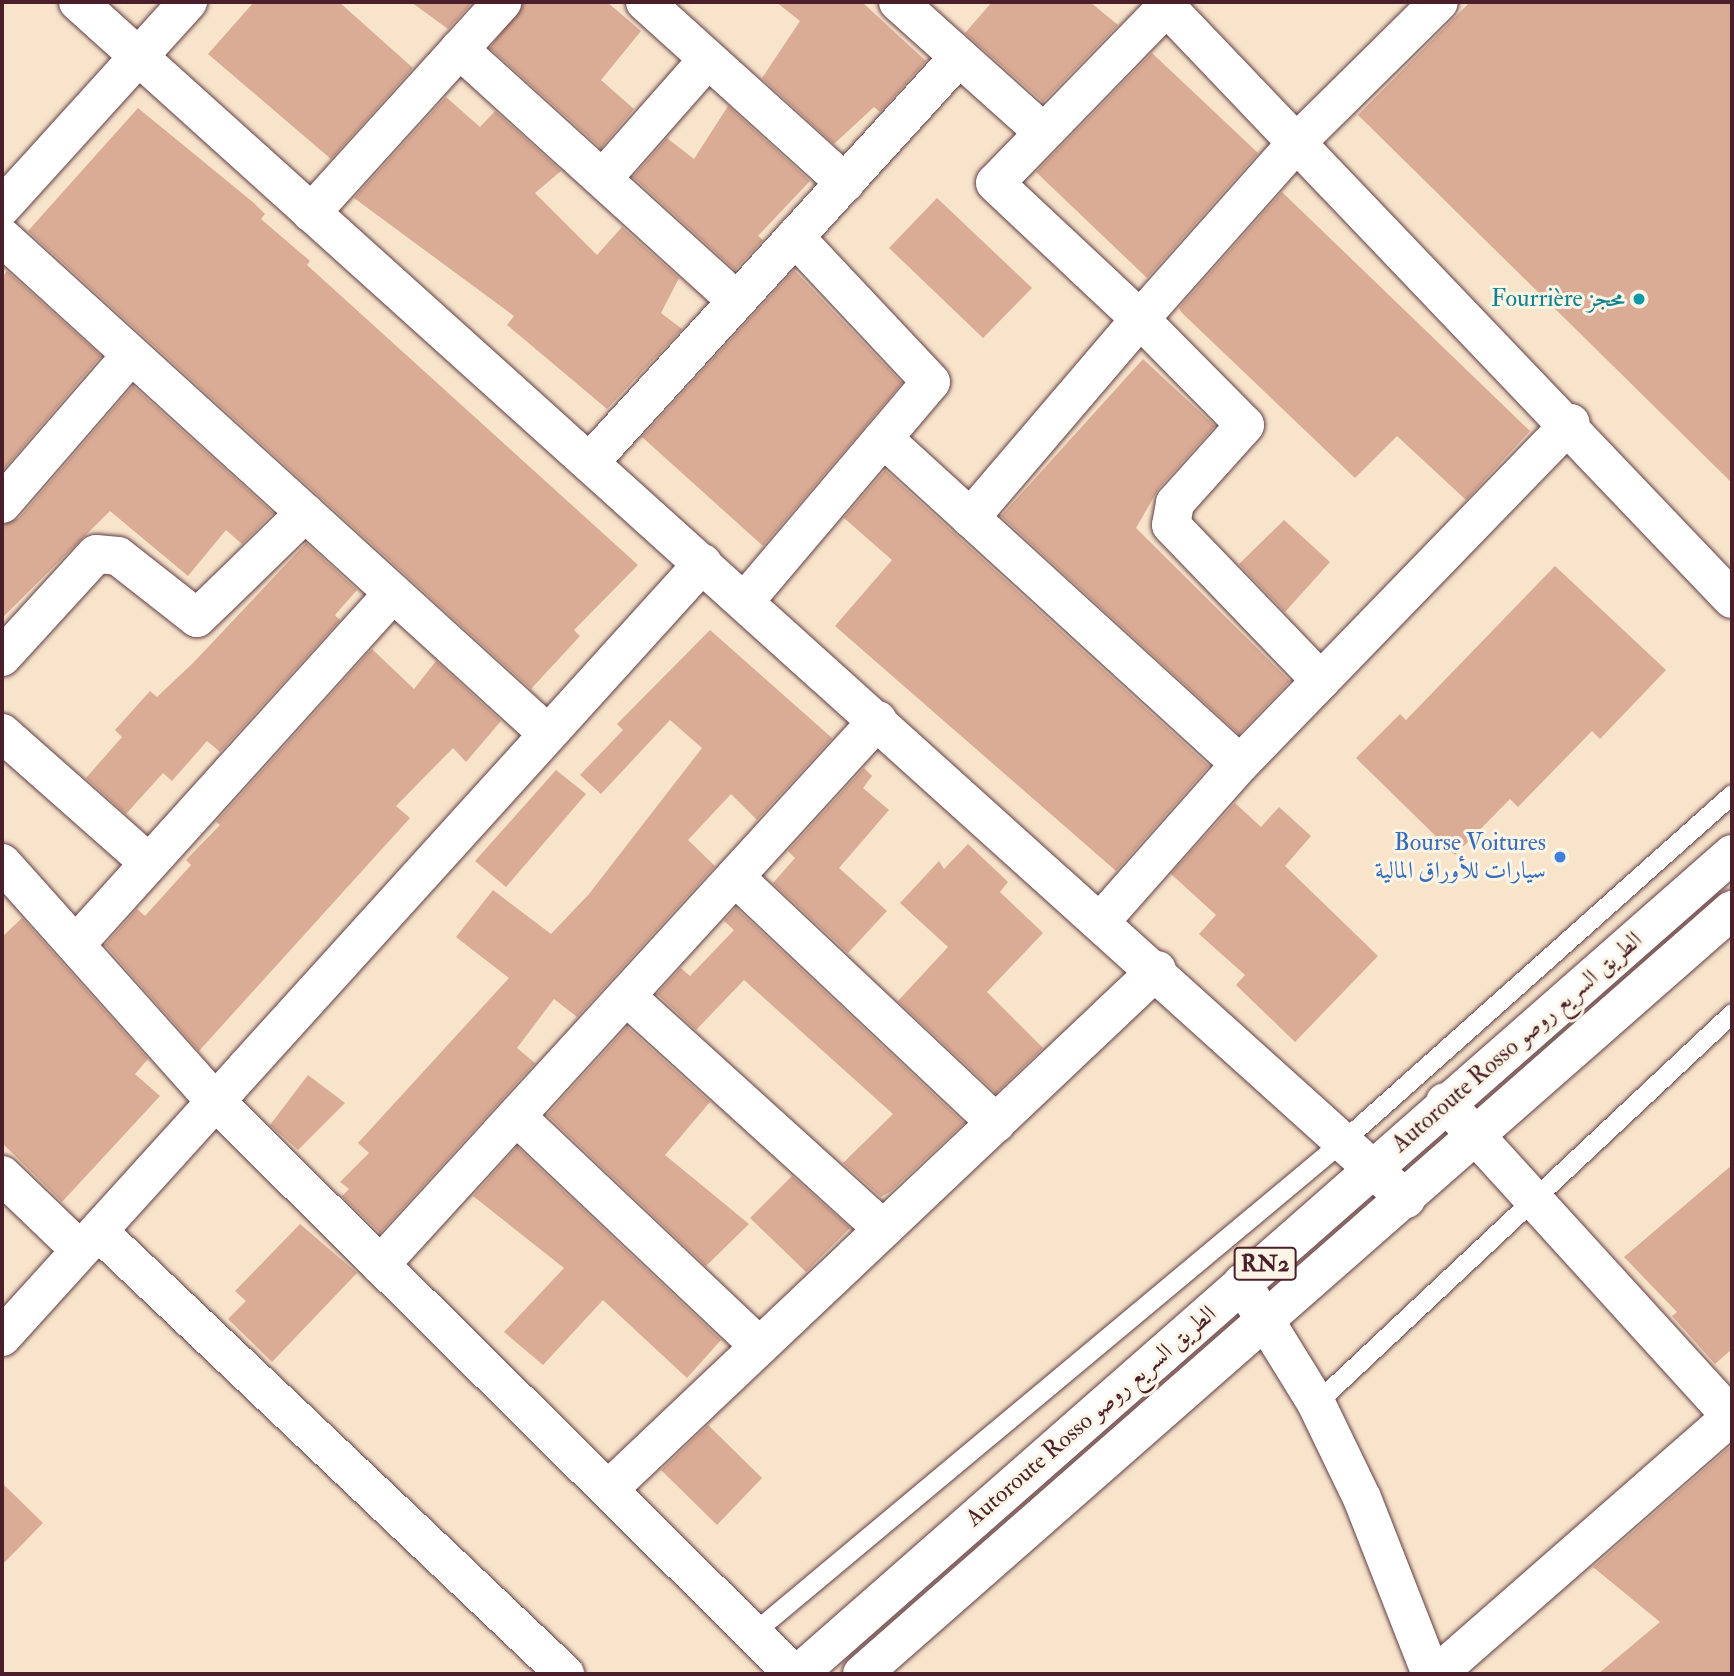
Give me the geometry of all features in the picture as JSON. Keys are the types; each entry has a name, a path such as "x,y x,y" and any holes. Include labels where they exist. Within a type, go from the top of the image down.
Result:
{"main road":[{"path":"78,2 1375,1166 1406,1199"},
{"path":"2,207 188,2"},
{"path":"311,213 502,2"},
{"path":"645,2 845,183"},
{"path":"898,2 1043,132"},
{"path":"971,518 1140,319 1297,142 1439,2"},
{"path":"1321,681 1171,525 1175,503 1245,425 1140,319 998,192 999,174 1043,132 1166,3 1570,423 1732,599"},
{"path":"459,50 604,177 737,301"},
{"path":"590,462 959,57"},
{"path":"604,177 708,59"},
{"path":"2,237 548,734"},
{"path":"745,601 931,382 795,237"},
{"path":"2,504 131,355"},
{"path":"1101,921 1240,764 1570,423"},
{"path":"883,438 1240,764"},
{"path":"2,657 96,554 118,556 197,618 305,513"},
{"path":"2,1337 703,563"},
{"path":"78,942 394,593"},
{"path":"380,1265 878,720"},
{"path":"9,754 149,863"},
{"name":"Autoroute Rosso الطريق السريع روصو","path":"796,1674 1732,854"},
{"path":"2,863 78,942 215,1101 380,1265 611,1487 796,1674"},
{"path":"735,877 996,1123"},
{"name":"Autoroute Rosso الطريق السريع روصو","path":"862,1674 1732,911"},
{"path":"611,1487 1157,970"},
{"path":"626,996 883,1229"},
{"path":"1437,1674 1732,1417 1474,1140 1446,1102"},
{"path":"516,1116 760,1346"},
{"path":"2,1175 89,1241 565,1674"},
{"path":"1242,1283 1317,1403 1362,1498 1431,1674"}],"lane":[{"path":"754,1632 1345,1139 1732,794"},
{"path":"1317,1403 1529,1199 1732,1013"}],"building":[{"path":"254,2 339,2 413,68 331,159 208,54"},
{"path":"411,2 473,2 448,29"},
{"path":"523,2 607,2 641,31 601,80 634,109 601,148 490,48"},
{"path":"776,2 862,2 926,61 880,112 874,107 834,144 762,78 800,21"},
{"path":"992,2 1090,2 1118,25 1043,102 965,33"},
{"name":"Fourrière محجز","path":"1470,2 1732,2 1732,483 1358,115"},
{"path":"1152,53 1258,153 1147,278 1036,172"},
{"path":"446,97 480,127 495,111 561,171 535,193 597,255 622,227 679,278 661,313 682,329 607,409 507,325 514,316 354,198"},
{"path":"728,106 810,181 758,236 763,240 735,270 633,177 667,138 694,159"},
{"path":"138,108 254,203 265,214 261,219 310,261 307,265 638,565 574,630 580,636 531,689 28,231"},
{"path":"1282,192 1530,431 1466,500 1397,436 1355,478 1179,308"},
{"path":"937,198 1032,288 983,338 889,248"},
{"path":"794,270 902,383 763,546 642,437"},
{"path":"7,271 101,356 2,471 2,278"},
{"path":"1143,359 1215,426 1159,488 1136,528 1290,681 1239,734 1001,516"},
{"path":"133,386 273,513 242,544 226,530 188,576 110,511 2,618 2,525 19,518"},
{"path":"885,470 1209,766 1116,871 835,626 892,560 844,518"},
{"path":"1284,520 1330,562 1285,612 1239,564"},
{"path":"306,543 357,590 335,615 340,620 220,752 207,741 172,781 163,773 126,814 86,778 122,737 115,730 150,691 157,697 194,662"},
{"path":"1555,566 1666,670 1600,739 1592,731 1518,807 1510,799 1455,855 1356,758 1400,714 1406,720"},
{"path":"710,630 832,738 757,820 731,794 688,840 715,866 577,1017 554,999 517,1048 535,1063 380,1233 342,1196 349,1189 340,1182 369,1153 358,1143 509,978 456,937 493,890 551,934 589,894 702,748 670,720 601,794 580,775 623,730 617,724"},
{"path":"372,649 414,689 436,661 501,721 466,762 453,748 396,806 410,818 199,1051 105,945 137,909 145,916 191,865 186,860 220,825 216,822"},
{"path":"864,768 872,776 863,788 889,810 839,868 887,911 848,953 773,883 795,858 788,851"},
{"path":"556,770 586,794 506,887 475,861"},
{"path":"1235,803 1261,827 1279,807 1311,836 1285,866 1378,956 1295,1042 1236,985 1245,975 1199,934 1216,915 1171,874"},
{"path":"968,844 1008,882 1000,892 1043,933 987,992 1043,1048 996,1093 898,1001 948,947 900,903 939,861 944,869"},
{"path":"736,908 964,1123 890,1192 881,1197 843,1163 893,1114 744,980 696,1030 657,994 681,968 690,976 734,930 724,921"},
{"path":"22,918 148,1059 135,1074 160,1096 62,1202 2,1143 2,937"},
{"path":"627,1027 710,1102 665,1155 749,1224 706,1266 547,1115"},
{"path":"308,1075 345,1103 298,1150 270,1125"},
{"path":"517,1147 721,1340 687,1378 603,1300 543,1365 504,1332 564,1268 473,1196"},
{"path":"1732,1165 1732,1349 1715,1364 1672,1316 1677,1312 1624,1257"},
{"path":"792,1176 850,1228 806,1272 750,1218"},
{"path":"300,1224 357,1273 272,1362 228,1319 246,1301 235,1291"},
{"path":"708,1425 762,1478 717,1525 661,1470"},
{"path":"1732,1445 1732,1674 1598,1674 1660,1622 1593,1567"},
{"path":"2,1483 43,1523 2,1565"}],"place":[{"name":"Fourrière محجز","path":"1639,299"},
{"name":"Bourse Voitures سيارات للأوراق المالية","path":"1560,857"}]}
